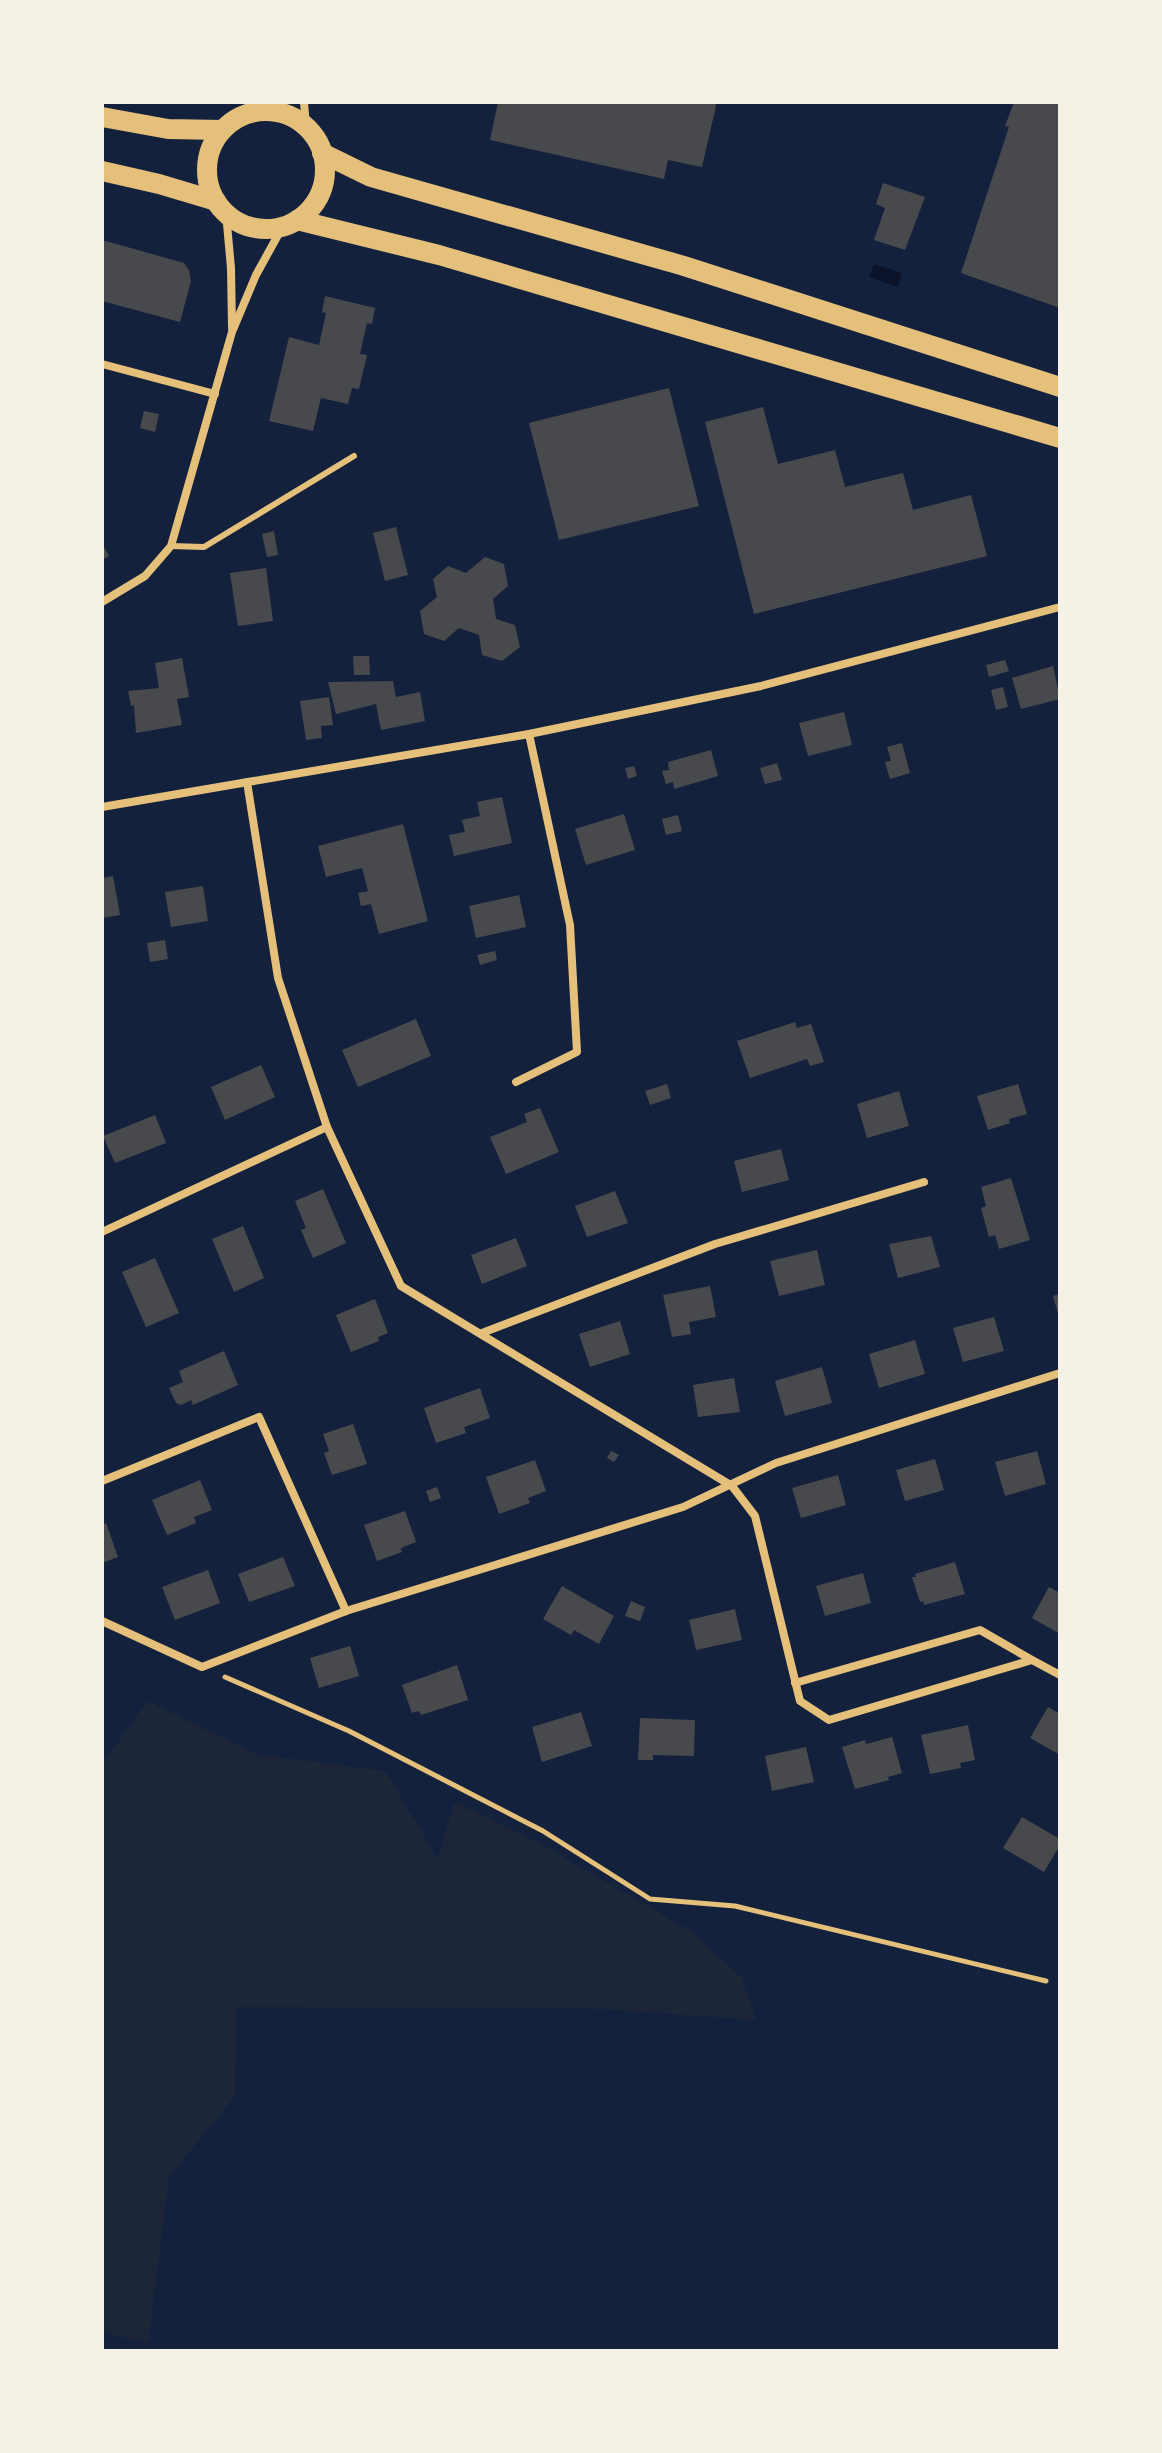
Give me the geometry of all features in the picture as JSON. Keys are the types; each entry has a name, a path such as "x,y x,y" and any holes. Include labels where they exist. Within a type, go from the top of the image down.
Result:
{"main road":[{"path":"102,171 159,184 221,207 252,228 268,229 290,223 309,210 323,183 325,168 322,153 306,127 279,112 251,108 222,130 208,157 207,172 209,187 221,207"},
{"path":"102,117 168,129 222,130"},
{"path":"322,153 371,177 684,266 1060,387"},
{"path":"290,223 439,255 1060,438"}],"street":[{"path":"304,102 306,127"},
{"path":"221,207 231,268 232,332"},
{"path":"102,602 145,576 171,546 232,332 256,275 290,223"},
{"path":"102,364 215,394"},
{"path":"102,807 529,734 761,686 1060,607"},
{"path":"516,1082 577,1052 570,925 529,734"},
{"path":"247,782 278,978 327,1127 401,1286 732,1486 755,1516 800,1701 829,1720 1032,1660"},
{"path":"102,1232 327,1127"},
{"path":"482,1333 715,1244 924,1182"},
{"path":"102,1621 202,1667 346,1611 683,1507 776,1463 1060,1373"},
{"path":"102,1481 259,1417 346,1611"},
{"path":"795,1683 980,1630 1060,1675"}],"lane":[{"path":"171,546 204,547 354,456"}],"path":[{"path":"202,1667 349,1731 530,1824 650,1899 735,1906 1046,1981"}],"shaded area":[{"path":"874,264 902,273 898,287 869,277"},
{"path":"147,1701 256,1754 385,1771 438,1859 454,1802 530,1838 689,1930 741,1977 757,2020 600,2009 236,2007 235,2096 169,2177 148,2343 105,2333 102,2331 102,1765"}],"building":[{"path":"498,102 715,102 716,106 702,167 668,160 664,179 490,140"},
{"path":"1014,102 1060,102 1060,308 961,273 1009,127 1005,126"},
{"path":"883,183 925,197 905,250 874,240 885,208 876,204"},
{"path":"102,240 184,263 191,281 180,322 102,301"},
{"path":"325,296 375,308 372,324 367,323 360,354 367,355 359,389 352,388 348,404 321,398 313,431 269,421 289,337 319,345 326,313 322,312"},
{"path":"669,388 699,506 559,540 529,423"},
{"path":"763,407 778,464 835,450 845,487 903,473 913,510 971,495 987,556 754,614 705,422"},
{"path":"144,411 159,414 155,432 140,428"},
{"path":"396,527 408,575 385,581 373,533"},
{"path":"274,531 278,555 267,557 262,534"},
{"path":"102,543 109,556 102,560"},
{"path":"485,557 504,564 508,586 493,599 496,619 515,625 520,647 502,661 482,655 479,635 459,628 444,641 424,634 420,611 437,597 433,579 448,566 466,573"},
{"path":"266,568 273,621 238,626 230,573"},
{"path":"353,656 369,656 370,675 354,675"},
{"path":"182,658 189,697 177,699 182,725 136,733 134,705 131,706 128,691 159,688 155,663"},
{"path":"1005,660 1009,671 989,677 986,665"},
{"path":"1053,666 1060,699 1021,709 1012,678"},
{"path":"393,681 396,697 420,692 425,721 381,730 376,704 336,714 328,682"},
{"path":"1003,687 1008,707 996,710 991,690"},
{"path":"329,697 333,725 321,726 322,738 306,740 300,701"},
{"path":"844,712 852,745 808,756 799,723"},
{"path":"902,743 910,773 890,779 885,762 891,761 887,747"},
{"path":"711,750 718,776 674,789 673,782 666,784 662,771 669,770 668,762"},
{"path":"777,763 782,780 765,784 760,768"},
{"path":"634,766 637,776 628,779 625,768"},
{"path":"502,797 512,843 454,856 449,835 465,832 462,820 480,816 477,802"},
{"path":"624,814 635,850 586,865 575,829"},
{"path":"678,815 682,831 666,835 662,819"},
{"path":"403,824 428,921 379,934 371,904 361,906 358,893 368,891 362,868 326,877 318,846"},
{"path":"113,876 120,915 102,918 102,878"},
{"path":"203,886 208,921 171,927 165,892"},
{"path":"519,895 526,927 476,938 469,906"},
{"path":"165,940 168,959 150,962 147,943"},
{"path":"495,951 497,960 480,965 477,955"},
{"path":"416,1019 431,1056 358,1087 342,1050"},
{"path":"795,1022 797,1028 811,1024 824,1062 810,1066 807,1059 750,1078 737,1041"},
{"path":"261,1065 275,1097 225,1120 211,1087"},
{"path":"667,1084 671,1098 650,1105 645,1091"},
{"path":"1018,1084 1027,1114 988,1130 977,1096"},
{"path":"899,1091 909,1126 867,1138 857,1104"},
{"path":"540,1108 559,1152 506,1174 490,1137 527,1122 524,1114"},
{"path":"155,1115 166,1143 115,1163 103,1136"},
{"path":"781,1149 789,1180 742,1192 734,1161"},
{"path":"1011,1178 1030,1240 999,1249 995,1235 989,1237 981,1208 986,1206 981,1187"},
{"path":"323,1189 346,1243 313,1258 301,1230 306,1228 295,1201"},
{"path":"615,1191 628,1223 587,1237 575,1206"},
{"path":"243,1226 264,1278 234,1292 212,1239"},
{"path":"931,1236 940,1267 898,1278 889,1244"},
{"path":"516,1238 527,1266 482,1284 471,1255"},
{"path":"817,1250 825,1285 779,1296 770,1261"},
{"path":"155,1258 179,1313 146,1327 122,1272"},
{"path":"710,1286 716,1317 689,1322 691,1334 672,1337 663,1295"},
{"path":"1060,1294 1060,1317 1059,1317 1053,1296"},
{"path":"375,1299 388,1333 378,1337 379,1341 351,1352 336,1315"},
{"path":"994,1317 1004,1351 963,1362 953,1328"},
{"path":"620,1321 630,1354 590,1367 579,1334"},
{"path":"915,1340 925,1374 879,1388 869,1354"},
{"path":"224,1351 238,1385 193,1405 191,1400 181,1405 176,1403 169,1388 183,1382 179,1371"},
{"path":"822,1367 832,1403 785,1416 775,1381"},
{"path":"734,1378 740,1412 698,1417 693,1385"},
{"path":"480,1388 490,1418 464,1427 466,1433 436,1443 424,1408"},
{"path":"353,1424 367,1464 332,1475 324,1453 329,1451 323,1434"},
{"path":"611,1451 619,1455 614,1462 607,1458"},
{"path":"1037,1451 1046,1484 1005,1496 995,1462"},
{"path":"935,1459 944,1490 905,1501 896,1470"},
{"path":"535,1460 546,1491 528,1498 530,1503 499,1514 486,1477"},
{"path":"838,1475 846,1505 801,1518 792,1488"},
{"path":"200,1480 212,1510 194,1517 196,1523 167,1535 152,1500"},
{"path":"437,1487 441,1498 430,1502 426,1491"},
{"path":"405,1511 416,1542 401,1548 402,1552 377,1561 364,1525"},
{"path":"106,1523 118,1557 102,1563 102,1525"},
{"path":"283,1557 295,1586 249,1602 238,1574"},
{"path":"955,1562 965,1594 924,1605 923,1601 920,1602 912,1577"},
{"path":"208,1570 220,1603 175,1620 162,1587"},
{"path":"863,1573 871,1603 825,1616 816,1586"},
{"path":"562,1586 614,1616 599,1644 574,1630 571,1635 543,1619"},
{"path":"1049,1587 1060,1593 1060,1634 1032,1618"},
{"path":"631,1601 645,1607 640,1621 625,1616"},
{"path":"735,1609 742,1640 696,1650 689,1620"},
{"path":"350,1646 359,1676 319,1688 310,1658"},
{"path":"457,1665 468,1700 421,1715 419,1711 412,1713 402,1685"},
{"path":"1048,1707 1060,1714 1060,1755 1030,1738"},
{"path":"581,1712 592,1746 542,1762 532,1727"},
{"path":"640,1718 695,1720 694,1756 653,1755 653,1760 638,1760"},
{"path":"968,1725 975,1760 960,1763 961,1768 930,1774 921,1735"},
{"path":"892,1737 902,1773 888,1777 889,1780 855,1789 842,1747"},
{"path":"806,1747 814,1782 772,1791 765,1756"},
{"path":"1022,1817 1060,1839 1060,1845 1044,1872 1003,1848"}]}
